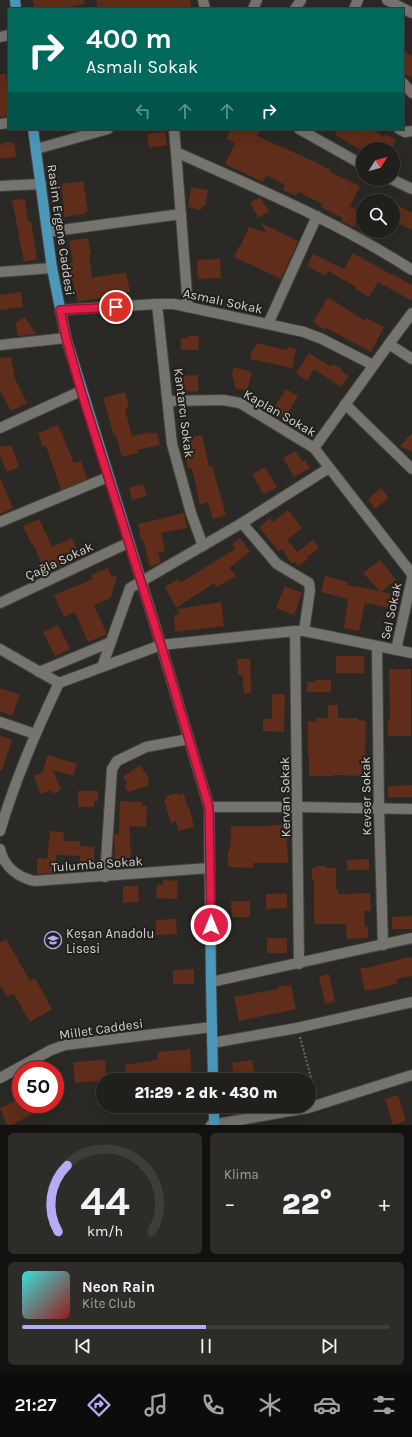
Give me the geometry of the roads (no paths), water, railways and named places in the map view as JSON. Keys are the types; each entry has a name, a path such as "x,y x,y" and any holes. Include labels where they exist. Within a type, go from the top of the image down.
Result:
{"main road":[{"name":"Rasim Ergene Caddesi","path":"33,130 52,268 66,338 81,391 161,645 209,807 213,1073"},
{"path":"213,1125 214,1113"}],"street":[{"path":"387,0 402,8"},
{"path":"404,84 412,93"},
{"path":"36,149 104,130"},
{"path":"174,130 188,307"},
{"path":"302,130 356,162"},
{"path":"400,130 405,132 412,131"},
{"path":"176,152 317,216 348,232 412,270"},
{"path":"400,183 412,189"},
{"path":"0,186 41,184"},
{"path":"47,232 181,214"},
{"path":"268,324 317,216"},
{"path":"0,272 52,268"},
{"name":"Asmalı Sokak","path":"60,310 157,304 188,307 268,324 314,336 373,366"},
{"name":"Kantarcı Sokak","path":"157,304 170,431 175,458 191,513 203,546"},
{"path":"314,448 412,313"},
{"path":"0,345 66,338"},
{"path":"389,344 412,360"},
{"path":"0,428 81,391"},
{"name":"Kaplan Sokak","path":"168,401 224,400 240,403 314,448 412,574"},
{"path":"345,404 412,469"},
{"path":"102,667 130,588 242,523 329,468"},
{"path":"0,522 108,477"},
{"name":"Kervan Sokak","path":"242,523 277,564 309,583 310,590 300,631 298,807 299,964"},
{"name":"Çağla Sokak","path":"0,603 128,542"},
{"name":"Sel Sokak","path":"396,650 412,578"},
{"path":"0,831 3,808 59,683 161,645 300,631 412,653"},
{"path":"40,672 111,642"},
{"name":"Kevser Sokak","path":"377,647 379,808 383,945"},
{"path":"0,649 59,683"},
{"path":"0,722 35,734"},
{"path":"105,877 112,769 114,765 118,761 146,747 189,739"},
{"path":"209,807 412,809"},
{"name":"Tulumba Sokak","path":"0,849 10,868 21,877 39,882 210,868"},
{"path":"211,982 299,964 412,938"},
{"path":"212,1042 297,1028 412,1002"},
{"name":"Millet Caddesi","path":"0,1078 51,1050 65,1045 212,1027"},
{"path":"213,1125 318,1106 412,1075"}],"place":[{"name":"Keşan Anadolu Lisesi","path":"53,940"}]}
